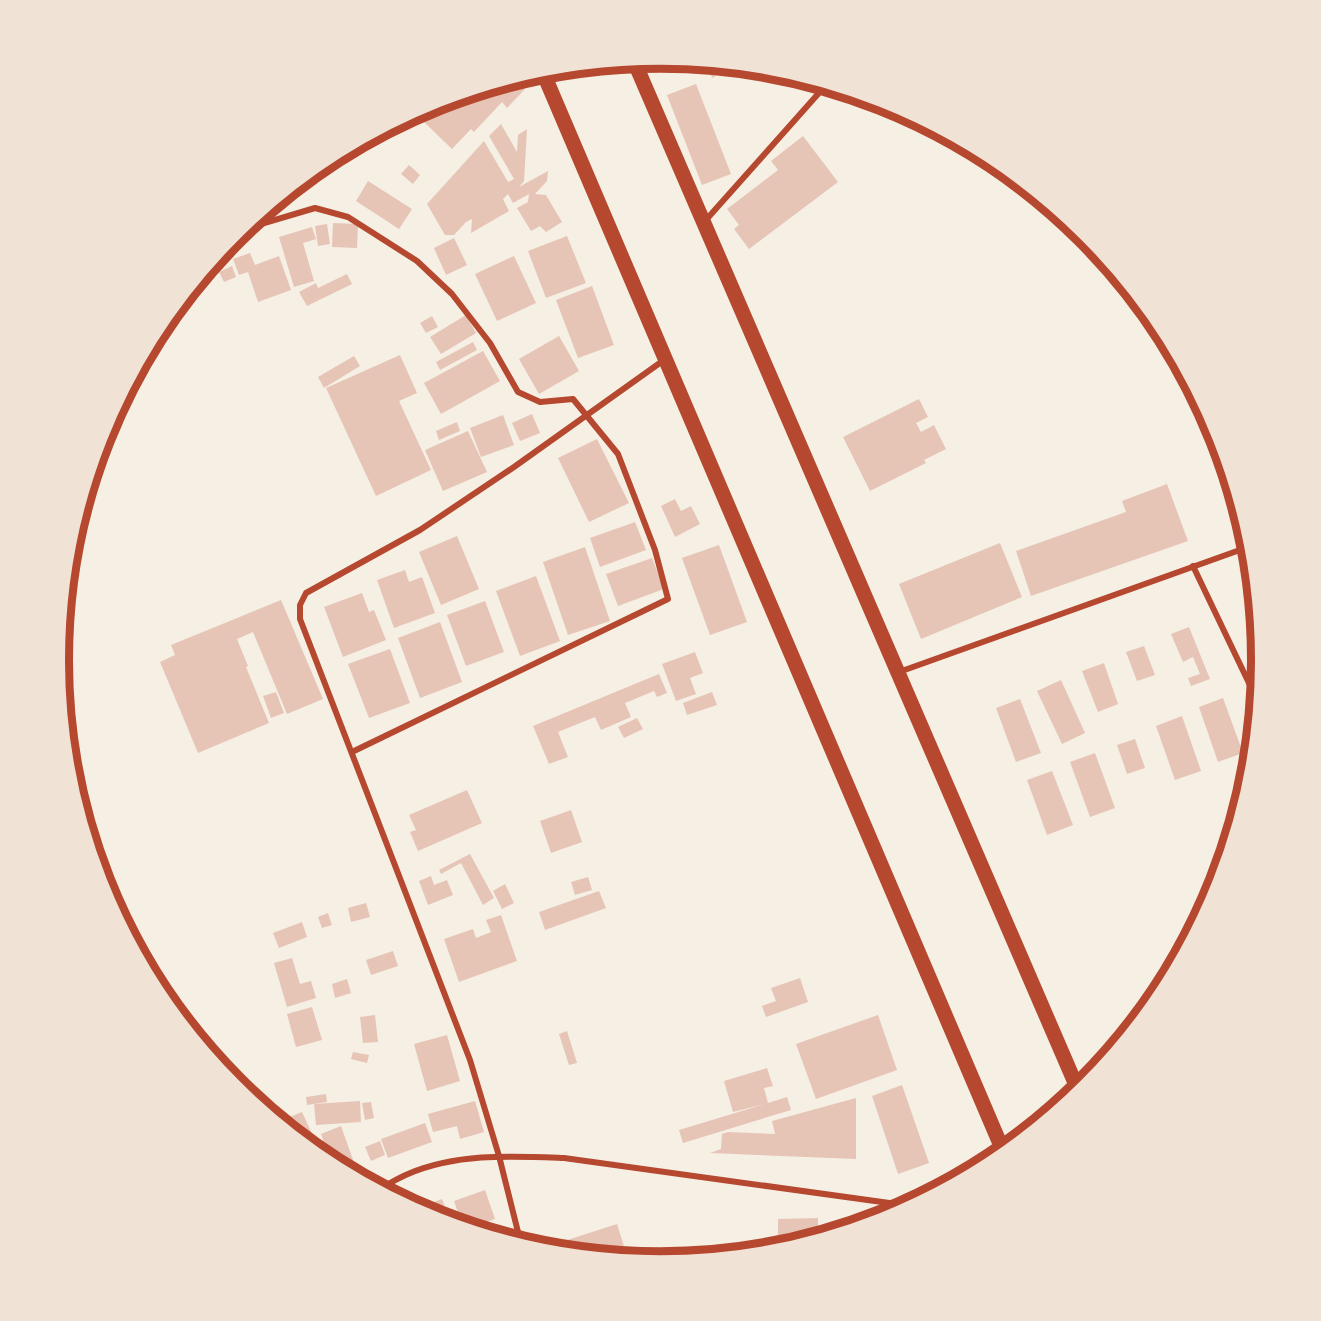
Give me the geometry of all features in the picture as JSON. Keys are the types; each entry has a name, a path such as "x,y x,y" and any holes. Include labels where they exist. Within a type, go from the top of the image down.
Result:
{"main road":[{"path":"638,70 1075,1083"},
{"path":"546,80 1000,1144"}],"street":[{"path":"704,222 821,91"},
{"path":"261,224 315,208 348,217 417,261 452,294 490,343 518,392 540,402 573,399 618,454 655,550 668,599 352,752"},
{"path":"519,1235 471,1060 300,619 300,605 306,593 420,530 514,467 664,360"},
{"path":"898,672 1242,549"},
{"path":"1193,566 1251,688"},
{"path":"387,1185 408,1174 458,1159 499,1156 564,1158 894,1204"}],"building":[{"path":"707,71 719,72 713,78"},
{"path":"696,84 731,174 702,185 667,95"},
{"path":"522,86 525,89 507,108 502,102 474,132 471,129 452,149 424,122 434,114 470,100 476,101 480,97 507,89"},
{"path":"501,124 517,152 518,135 527,129 524,181 519,187 548,171 547,181 535,194 546,195 562,222 546,232 540,226 531,231 517,208 528,202 529,194 513,203 508,194 503,199 509,211 471,233 472,219 454,235 445,235 427,204 484,141 508,182 514,179 489,136"},
{"path":"803,136 838,182 749,249 734,229 739,225 727,209 778,170 771,161"},
{"path":"409,165 420,175 413,184 401,174"},
{"path":"368,181 412,209 399,229 356,201"},
{"path":"333,223 358,224 357,248 332,247"},
{"path":"327,224 330,244 318,246 315,226"},
{"path":"312,227 316,239 303,243 314,281 294,287 279,237"},
{"path":"567,236 586,283 546,298 528,251"},
{"path":"454,238 467,265 446,275 434,248"},
{"path":"250,253 255,265 279,256 291,290 258,302 248,272 239,275 233,259"},
{"path":"514,256 536,303 497,321 475,274"},
{"path":"232,266 236,277 224,282 219,272"},
{"path":"347,274 352,284 307,306 299,292 316,283 318,288"},
{"path":"592,286 614,345 578,358 556,300"},
{"path":"466,315 476,333 441,354 430,337"},
{"path":"432,316 438,327 426,333 420,323"},
{"path":"559,336 579,371 539,394 519,359"},
{"path":"473,342 477,350 440,370 436,362"},
{"path":"483,351 500,381 441,414 424,383"},
{"path":"400,355 417,393 399,401 431,470 376,496 326,388"},
{"path":"354,356 360,366 324,388 318,377"},
{"path":"919,399 928,417 916,423 921,432 934,425 946,449 924,460 926,463 870,491 843,437"},
{"path":"532,414 540,433 520,441 512,423"},
{"path":"503,415 514,445 481,457 470,428"},
{"path":"457,422 460,431 439,440 436,431"},
{"path":"468,431 487,472 443,491 425,450"},
{"path":"597,439 629,503 589,522 558,458"},
{"path":"1167,484 1188,541 1031,596 1016,551 1126,512 1122,501"},
{"path":"675,499 681,511 691,506 700,524 675,537 661,506"},
{"path":"635,522 646,550 600,567 590,538"},
{"path":"457,536 479,589 441,605 419,552"},
{"path":"1000,543 1022,597 921,639 899,584"},
{"path":"719,545 747,622 710,635 682,558"},
{"path":"585,547 610,621 568,635 543,562"},
{"path":"652,558 664,589 618,606 606,574"},
{"path":"405,570 409,582 422,577 435,613 394,628 377,580"},
{"path":"536,576 560,641 520,656 496,591"},
{"path":"362,593 369,612 374,610 386,640 343,657 324,607"},
{"path":"281,600 323,699 287,714 253,632 237,639 269,723 198,753 160,662 175,655 171,645"},
{"path":"485,601 504,652 466,666 447,615"},
{"path":"440,622 462,682 420,698 398,638"},
{"path":"1189,627 1210,679 1191,686 1188,678 1200,674 1193,657 1183,662 1171,634"},
{"path":"1144,646 1155,675 1137,681 1126,652"},
{"path":"390,649 410,703 369,718 348,664"},
{"path":"695,652 703,673 690,678 696,694 676,701 662,664"},
{"path":"1104,663 1118,704 1098,712 1082,671"},
{"path":"659,674 667,693 657,697 654,691 625,703 631,717 601,730 595,717 558,732 568,757 549,764 533,726"},
{"path":"1061,680 1085,733 1062,744 1037,691"},
{"path":"276,692 284,713 271,718 263,696"},
{"path":"712,692 717,705 687,715 683,703"},
{"path":"1223,698 1243,753 1218,762 1199,707"},
{"path":"1020,699 1041,753 1016,762 996,708"},
{"path":"1182,716 1201,771 1175,780 1156,726"},
{"path":"637,718 643,729 624,738 618,727"},
{"path":"1135,739 1145,768 1127,774 1117,745"},
{"path":"1095,753 1115,808 1090,817 1070,762"},
{"path":"1052,771 1073,825 1047,835 1027,780"},
{"path":"467,790 482,823 418,851 410,832 416,830 409,815"},
{"path":"571,810 582,842 551,853 540,821"},
{"path":"470,854 494,898 483,905 461,863 441,874 439,870"},
{"path":"431,876 434,885 447,880 453,895 428,905 419,881"},
{"path":"588,877 592,890 575,895 571,882"},
{"path":"505,884 514,903 502,909 493,891"},
{"path":"599,891 606,908 545,930 539,912"},
{"path":"366,903 370,917 351,922 348,908"},
{"path":"328,913 332,925 322,928 318,917"},
{"path":"501,915 517,961 459,982 444,939 473,929 476,938 491,932 486,920"},
{"path":"302,922 307,937 279,948 273,933"},
{"path":"393,951 398,966 371,975 366,960"},
{"path":"292,958 300,984 311,981 316,998 287,1007 274,963"},
{"path":"800,978 808,1002 766,1017 762,1006 776,1001 771,988"},
{"path":"347,979 351,993 335,998 332,984"},
{"path":"312,1007 322,1040 296,1047 287,1014"},
{"path":"375,1015 378,1042 363,1043 360,1017"},
{"path":"878,1015 897,1070 816,1099 796,1044"},
{"path":"567,1031 577,1063 569,1065 559,1034"},
{"path":"447,1035 460,1081 427,1091 414,1044"},
{"path":"353,1052 369,1055 367,1063 351,1059"},
{"path":"767,1068 773,1086 764,1088 768,1103 787,1097 791,1110 683,1143 679,1130 765,1104 733,1112 724,1081"},
{"path":"902,1085 929,1163 898,1174 872,1096"},
{"path":"326,1094 327,1102 307,1105 306,1097"},
{"path":"856,1098 856,1159 710,1153 721,1149 722,1134 728,1132 775,1134 772,1121"},
{"path":"360,1101 361,1122 316,1125 314,1104"},
{"path":"475,1101 484,1132 460,1139 457,1126 433,1132 428,1114"},
{"path":"371,1102 374,1118 365,1120 362,1103"},
{"path":"302,1112 313,1136 310,1137 286,1119"},
{"path":"425,1123 432,1142 388,1158 381,1139"},
{"path":"341,1126 356,1167 326,1148 321,1134"},
{"path":"380,1141 385,1155 371,1161 365,1147"},
{"path":"485,1190 495,1219 480,1224 460,1217 454,1201"},
{"path":"442,1199 447,1212 434,1207 428,1204"},
{"path":"818,1218 818,1231 778,1241 778,1219"},
{"path":"617,1224 626,1251 583,1247 561,1242"}]}
